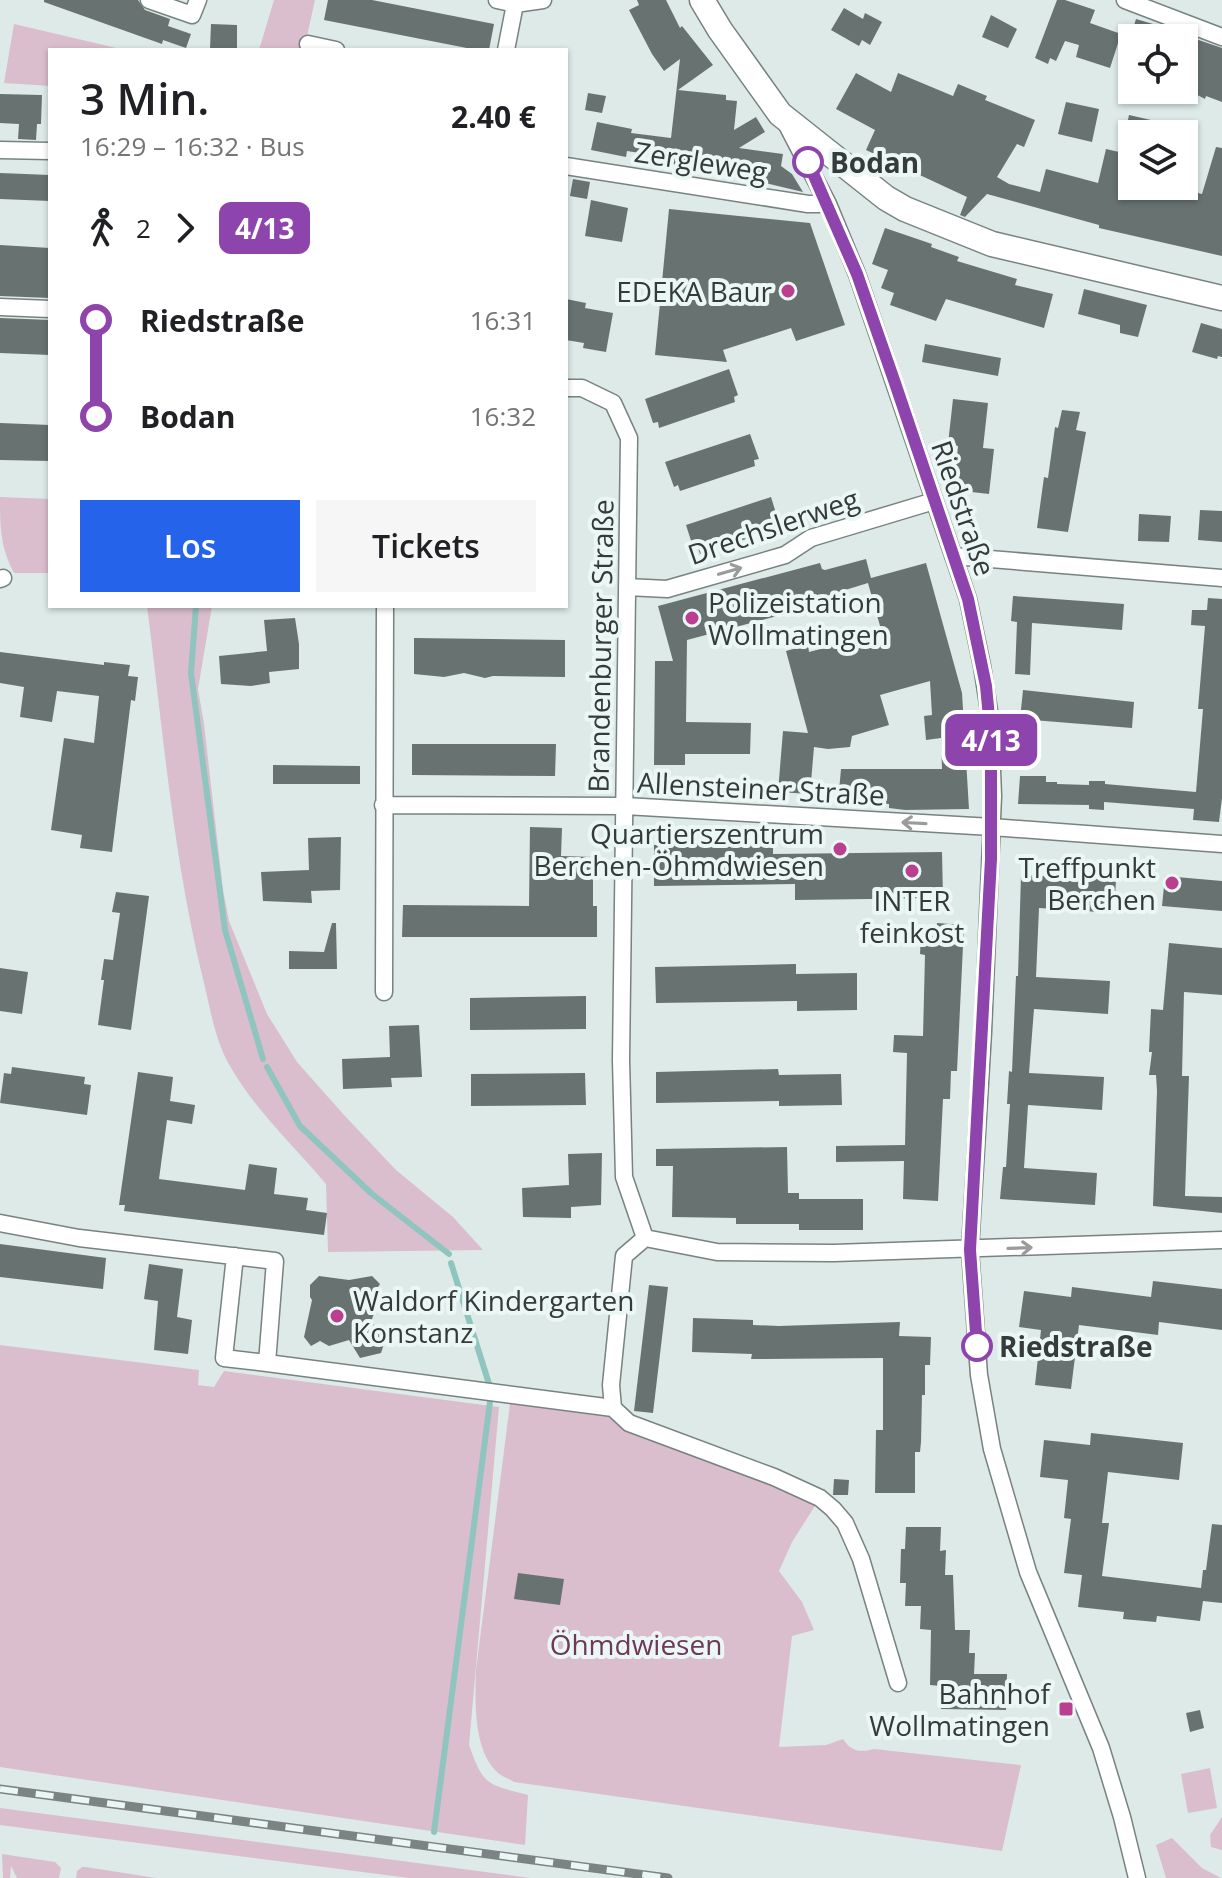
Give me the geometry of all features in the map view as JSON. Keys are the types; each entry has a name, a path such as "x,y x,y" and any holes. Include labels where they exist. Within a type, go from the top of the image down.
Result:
{"main road":[{"path":"702,0 780,114 872,188 905,209 992,244 1222,298"}],"street":[{"path":"149,0 192,15 198,0"},
{"path":"497,0 515,4 543,0"},
{"path":"1125,0 1222,37"},
{"path":"506,48 515,4"},
{"path":"308,44 327,48"},
{"name":"Riedstraße","path":"780,114 805,155 857,274 968,599 986,686 991,738 992,827 970,1250 979,1375 986,1422 1003,1492 1028,1572 1101,1748 1137,1878"},
{"path":"0,150 48,151"},
{"name":"Zergleweg","path":"568,166 808,204 828,204"},
{"path":"0,307 48,309"},
{"name":"Brandenburger Straße","path":"568,388 582,388 613,403 629,438 621,1060 624,1177 645,1238"},
{"name":"Drechslerweg","path":"627,587 667,589 785,555 811,538 934,501"},
{"path":"953,556 1222,578"},
{"path":"384,992 385,608"},
{"name":"Allensteiner Straße","path":"383,805 625,806 1222,844"},
{"path":"0,1223 79,1238 275,1261 267,1363"},
{"path":"613,1408 611,1385 624,1256 645,1238 717,1252 834,1253 1222,1240"},
{"path":"235,1256 224,1358 613,1408 629,1423 774,1477 820,1498 845,1523 861,1559 898,1683"}],"green space":[{"path":"274,0 315,0 304,48 260,48"},
{"path":"14,24 116,48 48,48 48,86 4,83"},
{"path":"0,497 48,499 48,573 14,573 6,554"},
{"path":"147,608 212,608 198,689 223,890 229,921 267,1014 297,1062 344,1115 396,1170 453,1217 483,1250 328,1252 326,1184 240,1082 217,1035 184,887"},
{"path":"0,1345 199,1370 198,1385 214,1387 224,1371 499,1407 469,1745 479,1769 489,1782 528,1795 525,1845 0,1767"},
{"name":"Öhmdwiesen","path":"511,1396 613,1408 820,1498 792,1542 779,1571 802,1602 814,1630 792,1636 779,1747 826,1745 843,1739 860,1751 874,1749 1021,1765 1002,1851 514,1782 497,1772 483,1751 477,1724 476,1670"},
{"path":"1210,1768 1217,1808 1188,1813 1181,1774"},
{"path":"0,1808 530,1878 409,1878 0,1825"},
{"path":"1222,1817 1222,1850 1211,1847 1210,1835"},
{"path":"1172,1838 1202,1868 1221,1878 1166,1878 1156,1845"},
{"path":"2,1854 55,1862 61,1868 59,1878 17,1878 11,1866 10,1878 3,1878"},
{"path":"82,1867 156,1878 76,1878 77,1871"}],"building":[{"path":"44,0 138,0 145,10 170,19 168,26 191,34 186,48 163,40 162,44"},
{"path":"328,0 372,0 494,24 489,48 467,48 324,20"},
{"path":"637,0 666,0 680,28 682,26 713,65 678,90 726,95 726,100 737,101 734,130 756,117 765,132 739,148 783,154 781,166 792,174 803,192 761,182 762,176 665,163 666,157 627,151 626,157 591,150 597,122 632,129 631,133 671,138 680,59 664,71 629,10 639,5"},
{"path":"1057,0 1095,10 1090,23 1118,33 1110,68 1076,57 1079,45 1065,41 1056,61 1050,58 1048,64 1035,58"},
{"path":"844,8 863,19 865,13 882,22 870,45 862,40 859,46 831,30"},
{"path":"991,15 1017,29 1008,48 982,37"},
{"path":"1136,19 1153,24 1134,24"},
{"path":"211,24 237,25 237,48 210,48"},
{"path":"1198,40 1222,48 1222,102 1206,96 1205,99 1198,95"},
{"path":"856,73 891,92 898,73 953,96 958,84 987,96 985,100 1035,120 1024,147 1017,144 997,177 1009,184 1040,192 1046,169 1098,183 1106,149 1118,152 1118,200 1198,200 1216,147 1222,148 1222,256 1099,228 1099,225 987,194 965,217 960,215 967,197 866,150 875,130 836,109"},
{"path":"588,93 606,96 602,113 585,110"},
{"path":"0,94 42,95 41,124 37,124 36,140 18,139 19,124 0,123"},
{"path":"1066,102 1099,109 1092,142 1058,134"},
{"path":"1129,115 1151,120 1128,120"},
{"path":"0,173 48,175 48,201 0,199"},
{"path":"573,179 590,182 587,199 570,196"},
{"path":"591,200 628,208 622,242 585,236"},
{"path":"669,209 810,223 845,325 796,341 791,328 723,350 727,362 655,355"},
{"path":"885,228 932,244 931,247 959,257 957,261 1017,279 1015,285 1053,294 1044,328 946,299 936,321 890,305 894,293 881,288 888,270 872,264"},
{"path":"0,245 48,248 48,298 0,296"},
{"path":"1084,289 1147,305 1138,337 1120,333 1120,325 1078,314"},
{"path":"568,299 586,303 585,308 613,313 606,352 583,348 584,343 568,340"},
{"path":"0,318 48,320 48,355 0,353"},
{"path":"1201,323 1222,329 1222,357 1218,356 1217,359 1192,352"},
{"path":"925,344 1001,358 998,376 922,362"},
{"path":"729,369 738,395 734,397 735,402 659,428 658,422 653,423 645,399"},
{"path":"953,399 988,403 983,448 994,449 989,494 954,490 958,446 948,444"},
{"path":"1062,410 1080,412 1076,430 1086,432 1068,532 1037,528 1044,477 1048,478 1055,427 1058,428"},
{"path":"0,423 48,425 48,461 0,460"},
{"path":"750,434 759,459 754,460 755,466 680,491 678,485 674,487 665,462"},
{"path":"771,497 779,523 774,524 776,529 700,554 698,548 694,550 686,525"},
{"path":"1200,510 1222,511 1222,542 1198,540"},
{"path":"1139,514 1171,516 1169,542 1138,541"},
{"path":"866,559 871,578 926,563 962,693 969,809 905,810 889,808 889,804 838,802 841,769 942,769 941,738 926,740 924,716 932,715 930,681 880,695 889,725 852,736 850,747 814,747 810,794 778,792 783,731 808,733 786,651 808,645 809,652 882,633 868,583 832,594 834,601 818,605 820,611 800,613 800,610 687,640 686,722 751,723 750,754 685,754 685,765 654,765 655,661 673,661 658,606 820,563 825,570"},
{"path":"1013,596 1124,604 1122,630 1032,623 1030,675 1015,674 1017,622 1011,621"},
{"path":"1208,598 1222,599 1222,798 1219,822 1193,820 1194,809 1104,802 1104,810 1089,809 1089,805 1018,804 1020,776 1046,776 1046,782 1057,784 1089,785 1089,781 1105,781 1105,784 1196,792 1203,709 1198,709 1205,626 1191,625 1192,610 1207,610"},
{"path":"295,618 299,669 269,672 270,683 251,686 221,684 219,656 267,651 264,620"},
{"path":"414,638 565,640 565,677 485,678 464,673 444,677 414,674"},
{"path":"0,652 104,665 104,662 130,665 128,676 138,677 135,701 131,700 112,852 80,848 82,835 51,830 64,738 94,743 99,696 57,691 52,722 20,717 24,687 0,683"},
{"path":"1023,690 1134,702 1132,728 1020,719"},
{"path":"412,744 556,744 555,776 412,775"},
{"path":"273,765 360,766 360,784 273,784"},
{"path":"530,827 562,828 561,856 593,857 593,906 597,906 597,937 402,937 403,905 529,906"},
{"path":"341,837 340,890 311,891 312,903 263,901 261,872 309,870 308,838"},
{"path":"773,843 773,854 942,852 943,898 795,900 795,884 654,886 654,845"},
{"path":"1021,875 1116,880 1114,913 1039,908 1036,977 1110,981 1108,1014 1034,1009 1029,1073 1104,1077 1102,1110 1028,1105 1024,1168 1097,1173 1095,1205 1000,1199 1003,1167 1006,1167"},
{"path":"1165,876 1222,881 1222,911 1162,906"},
{"path":"116,892 149,896 131,1030 98,1025 104,959 113,960 120,913 112,912"},
{"path":"332,923 336,923 337,969 289,969 289,951 324,952"},
{"path":"937,923 964,925 957,1071 951,1071 950,1099 943,1099 938,1201 903,1199 904,1161 836,1162 836,1146 905,1145 907,1053 893,1052 894,1035 923,1036 925,955 920,954 921,935 936,937"},
{"path":"1169,943 1222,948 1222,995 1184,992 1182,1076 1189,1076 1185,1196 1222,1197 1222,1213 1153,1206 1157,1091 1156,1075 1149,1075 1151,1009 1163,1010"},
{"path":"796,964 796,974 857,973 857,1010 797,1011 797,1001 656,1003 655,967"},
{"path":"0,968 28,972 22,1014 0,1011"},
{"path":"586,996 586,1029 470,1030 470,998"},
{"path":"419,1025 422,1077 391,1078 392,1087 343,1089 342,1059 390,1057 389,1026"},
{"path":"12,1067 85,1077 84,1084 91,1085 87,1115 0,1103 4,1073 11,1074"},
{"path":"778,1069 779,1075 841,1074 842,1105 779,1106 779,1101 656,1103 656,1072"},
{"path":"138,1072 173,1077 170,1101 195,1105 192,1124 167,1120 159,1179 245,1190 249,1164 277,1168 274,1194 308,1198 306,1210 327,1213 324,1235 124,1211 125,1205 119,1205"},
{"path":"585,1073 586,1105 471,1106 471,1074"},
{"path":"787,1147 788,1193 799,1193 799,1199 863,1199 863,1230 799,1230 799,1224 736,1224 736,1218 672,1217 673,1166 656,1166 656,1149"},
{"path":"602,1153 601,1205 571,1207 571,1218 523,1217 522,1188 569,1185 568,1154"},
{"path":"0,1244 106,1258 103,1289 0,1277"},
{"path":"149,1264 183,1269 177,1317 192,1320 188,1354 154,1350 158,1301 144,1299"},
{"name":"Waldorf Kindergarten Konstanz","path":"319,1276 349,1280 372,1276 380,1284 374,1293 378,1302 371,1322 387,1335 381,1353 360,1358 349,1340 329,1346 320,1341 311,1346 304,1337 312,1300 310,1285"},
{"path":"1153,1281 1222,1289 1222,1330 1159,1322 1158,1335 1079,1325 1071,1389 1035,1385 1041,1330 1019,1327 1024,1291 1071,1297 1072,1287 1151,1297"},
{"path":"649,1285 668,1287 653,1413 634,1411"},
{"path":"693,1318 753,1320 753,1325 779,1326 900,1322 899,1336 931,1337 930,1365 925,1365 925,1395 922,1395 920,1452 915,1452 915,1493 875,1493 876,1430 883,1430 883,1358 751,1359 752,1354 692,1352"},
{"path":"1091,1433 1183,1443 1179,1480 1108,1472 1102,1523 1109,1523 1102,1576 1201,1588 1212,1524 1222,1525 1222,1603 1203,1601 1200,1621 1157,1616 1156,1622 1123,1619 1124,1612 1078,1607 1082,1575 1064,1573 1071,1519 1064,1518 1068,1480 1040,1477 1044,1440 1090,1445"},
{"path":"834,1479 849,1480 848,1495 833,1495"},
{"path":"906,1527 941,1527 940,1551 946,1550 945,1575 953,1575 955,1630 970,1630 969,1653 975,1653 974,1674 1007,1674 1006,1710 941,1709 941,1686 930,1685 931,1630 920,1629 921,1606 905,1606 906,1583 900,1583 901,1549 905,1549"},
{"path":"518,1573 564,1579 560,1605 514,1599"},
{"path":"1200,1710 1204,1728 1190,1732 1186,1713"}],"waterway":[{"path":"196,608 191,673 225,930 263,1059"},
{"path":"267,1067 300,1126 372,1194 449,1254"},
{"path":"451,1263 490,1387"},
{"path":"434,1832 490,1402"}],"railway":[{"path":"0,1789 668,1878"}],"bus line":[{"name":"4/13","path":"808,162 857,274 895,383 968,599 986,686 993,796 970,1250 977,1346"}],"place":[{"name":"Bodan","path":"808,162"},
{"name":"EDEKA Baur","path":"788,291"},
{"name":"Polizeistation Wollmatingen","path":"692,618"},
{"name":"Quartierszentrum Berchen-Öhmdwiesen","path":"840,849"},
{"name":"INTER feinkost","path":"912,871"},
{"name":"Treffpunkt Berchen","path":"1172,883"},
{"name":"Waldorf Kindergarten Konstanz","path":"337,1316"},
{"name":"Riedstraße","path":"977,1346"},
{"name":"Bahnhof Wollmatingen","path":"1066,1709"}]}
